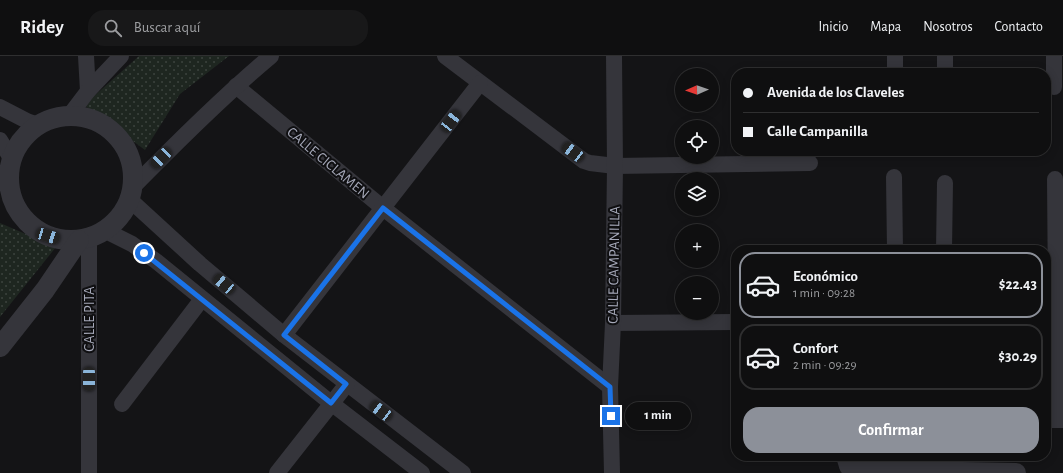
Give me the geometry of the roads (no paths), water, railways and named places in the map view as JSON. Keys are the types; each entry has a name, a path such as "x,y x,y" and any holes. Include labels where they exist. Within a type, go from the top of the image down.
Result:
{"street":[{"path":"86,56 88,92"},
{"path":"69,116 88,92 121,56"},
{"path":"0,348 45,290 91,236 119,217 130,194 190,130 236,86 272,56"},
{"path":"445,56 584,161 590,163 615,166 810,163"},
{"name":"CALLE CAMPANILLA","path":"612,473 610,387 613,323 615,166 614,56"},
{"path":"895,56 895,68"},
{"path":"945,56 945,68"},
{"path":"1054,56 1054,86"},
{"path":"284,335 480,83"},
{"name":"CALLE CICLAMEN","path":"236,86 383,208 610,387"},
{"path":"0,107 29,122 39,125"},
{"path":"130,194 132,173 130,161 120,140 111,132 91,120 69,116 53,119 39,125 22,140 12,160 5,194 12,197 16,207 29,225 38,231 59,239 91,236 132,244 156,261 331,403 422,473"},
{"path":"0,140 12,160"},
{"path":"894,177 895,245"},
{"path":"1055,179 1055,418"},
{"path":"944,245 945,184"},
{"path":"130,194 200,264 284,335 463,473"},
{"name":"CALLE PITA","path":"89,473 91,236"},
{"path":"122,404 202,299"},
{"path":"613,323 731,322"},
{"path":"277,473 346,384"},
{"path":"848,461 849,466 855,470 922,473 1016,473"}]}
